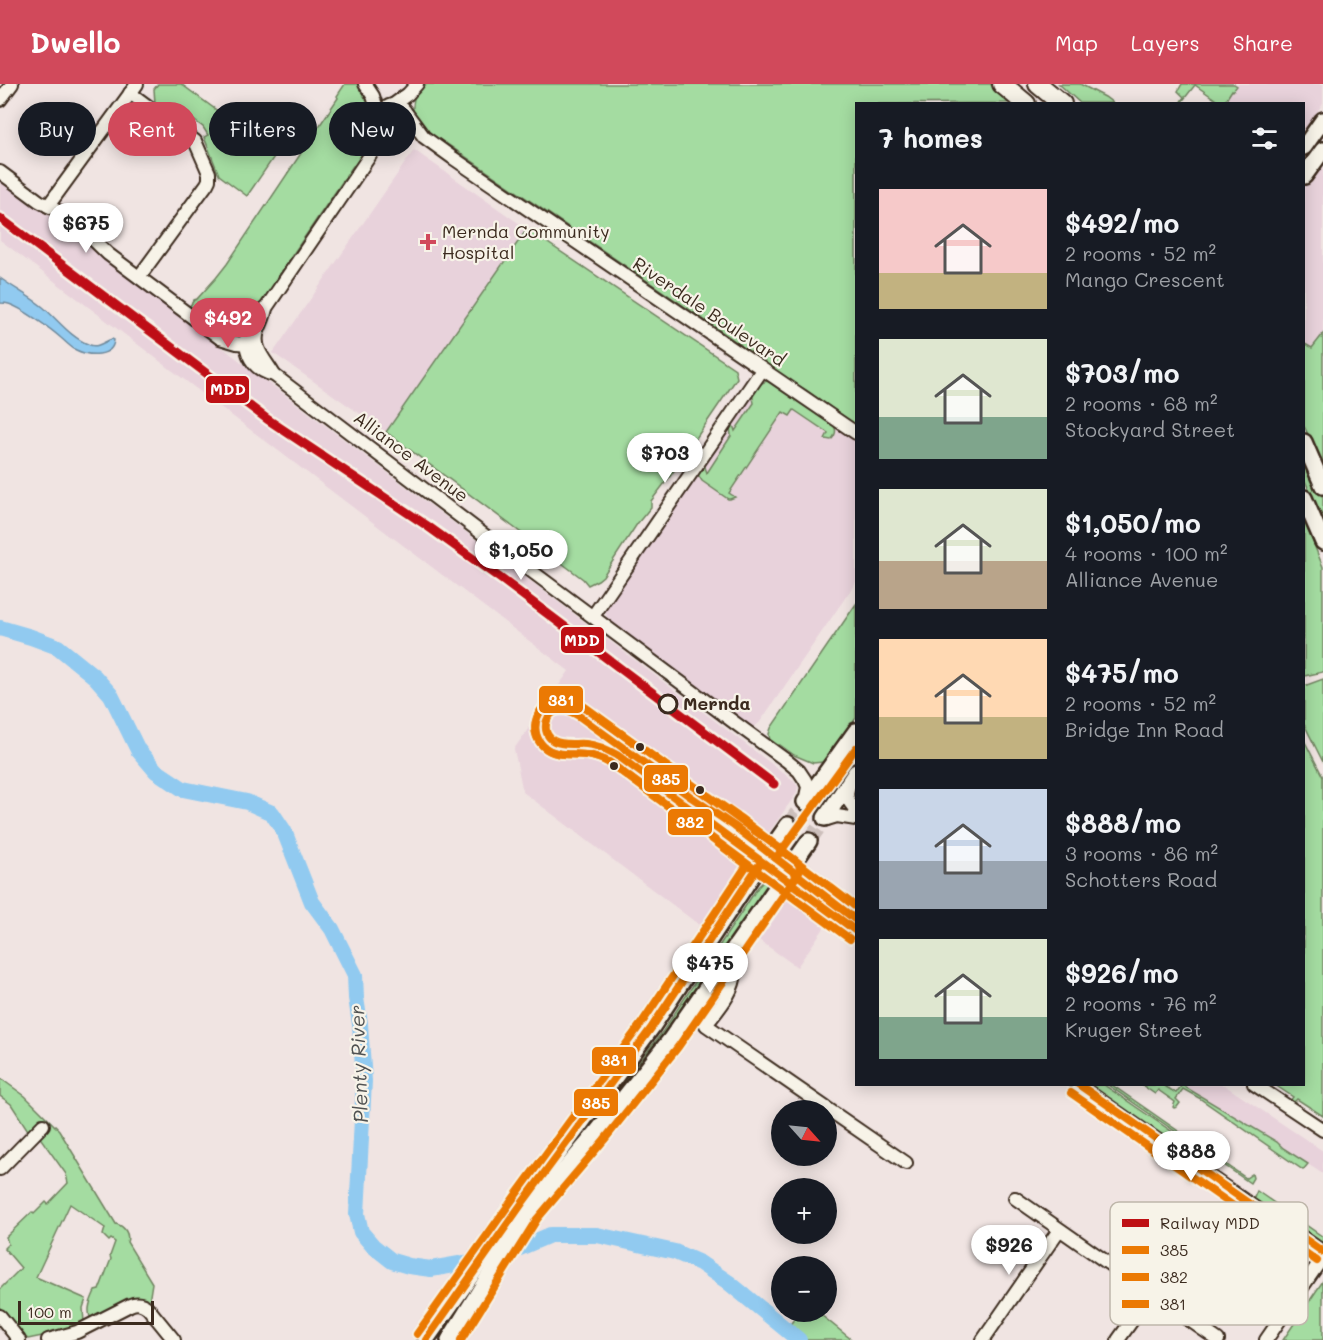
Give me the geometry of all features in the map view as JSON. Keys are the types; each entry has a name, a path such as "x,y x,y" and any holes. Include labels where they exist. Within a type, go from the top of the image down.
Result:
{"highway":[{"path":"1002,84 1024,102"},
{"path":"1038,84 1060,102"}],"main road":[{"path":"1305,146 1323,120"},
{"path":"1305,175 1323,150"},
{"path":"1305,444 1323,486"},
{"path":"1305,500 1323,542"},
{"path":"805,802 855,732"},
{"path":"826,818 855,774"},
{"path":"426,1340 658,1017 788,825"},
{"path":"448,1340 528,1213 670,1040 808,841"},
{"path":"765,857 786,873"}],"street":[{"path":"0,100 12,84"},
{"path":"365,84 375,102"},
{"path":"397,102 416,85"},
{"path":"410,102 416,85"},
{"path":"48,206 134,89 195,141 209,177 208,182 139,278"},
{"path":"373,96 386,102"},
{"name":"Riverdale Boulevard","path":"416,126 424,137 855,432"},
{"name":"Riverdale Boulevard","path":"416,135 424,137"},
{"path":"0,172 39,201 71,218 100,247 223,340 252,340 266,308 370,156"},
{"name":"Alliance Avenue","path":"252,340 249,355 263,371 274,375 799,771 808,787 805,802"},
{"path":"593,616 762,369"},
{"name":"Alliance Avenue","path":"787,761 814,774 827,772"},
{"path":"855,774 847,797 855,809"},
{"path":"826,818 837,816 855,819"},
{"path":"786,873 855,919"},
{"path":"786,873 855,930"},
{"path":"725,960 735,972 734,981 730,991 706,1025 906,1163"},
{"path":"1080,1086 1247,1202"},
{"path":"1257,1086 1323,1130"},
{"path":"0,1169 43,1125"},
{"path":"1015,1198 1110,1265"},
{"path":"982,1340 1059,1230"},
{"path":"1308,1244 1323,1254 1308,1277"},
{"path":"50,1340 78,1332 137,1303 148,1308 174,1340"},
{"path":"453,1340 460,1328 464,1313"},
{"path":"0,1316 19,1340"},
{"path":"1119,1340 1129,1325"},
{"path":"1197,1325 1218,1340"},
{"path":"1266,1340 1276,1325"}],"shaded area":[{"path":"1198,84 1323,84 1323,103 1305,130 1305,102 1220,102 1196,86"},
{"path":"416,151 527,229 386,432 273,353 410,156 416,156"},
{"path":"1323,159 1323,334 1308,353 1305,353 1305,185"},
{"path":"0,179 794,781 798,787 796,794 702,927 523,792 514,749 569,671 0,240"},
{"path":"763,382 772,383 855,440 855,583 760,722 752,729 694,687 692,681 632,637 621,632 607,618 605,609 756,387"},
{"path":"789,898 826,925 797,967 759,940"},
{"path":"1184,1086 1226,1086 1323,1151 1323,1174 1277,1142"}],"green space":[{"path":"158,84 181,84 209,105 209,150 204,137 208,135 197,123 197,102 155,102 154,89"},
{"path":"345,84 359,84 369,102 335,102"},
{"path":"427,84 990,84 1013,102 855,102 855,424 806,390 760,363 743,351 741,345 447,144 436,141 416,116 416,102 413,102 416,95"},
{"path":"1059,84 1080,84 1112,102 1079,102"},
{"path":"1182,84 1234,84 1237,86 1225,102 1219,102 1195,85 1181,102 1184,97 1178,91"},
{"path":"329,111 329,156 363,156 353,166 274,282 274,289 243,327 228,331 211,326 187,310 227,264 299,156 317,156 317,129"},
{"path":"212,156 275,156 247,196 219,175"},
{"path":"527,229 735,369 737,378 651,501 651,507 603,576 588,585 386,432"},
{"path":"1323,334 1323,467 1305,428 1305,344 1312,348"},
{"path":"767,381 834,426 834,437 831,440 825,439 828,433 794,410 790,416 783,412 729,493 735,497 728,499 702,481 697,473 704,464 707,473 731,436 732,422 735,431 754,403 752,393 759,384"},
{"path":"1305,455 1323,498 1323,525 1305,480"},
{"path":"1305,522 1323,567 1323,672 1305,676"},
{"path":"855,605 855,719 830,756 823,762 813,763 794,755 780,745 770,742 771,728"},
{"path":"1323,679 1323,762 1305,726 1305,686"},
{"path":"1305,742 1323,777 1323,1116 1297,1099 1293,1103 1290,1101 1293,1097 1276,1086 1305,1086"},
{"path":"855,745 855,752 788,849 782,850 782,844"},
{"path":"769,878 762,896 666,1032 559,1168 663,1031 758,887"},
{"path":"0,1078 25,1096 59,1130 116,1224 126,1231 127,1242 152,1283 149,1302 142,1297 135,1297 92,1319 90,1317 91,1301 95,1291 99,1290 115,1242 111,1239 109,1241 103,1235 105,1228 70,1204 36,1277 86,1299 83,1308 84,1323 61,1332 28,1339 21,1335 0,1308 0,1289 21,1268 4,1248 8,1244 6,1237 32,1212 34,1214 46,1202 48,1204 68,1183 66,1174 39,1136 29,1132 11,1104 0,1096"},
{"path":"1088,1086 1105,1086 1206,1155 1203,1160 1186,1153"},
{"path":"1109,1086 1113,1086 1246,1178 1252,1174 1253,1178 1250,1183"},
{"path":"1143,1086 1165,1086 1176,1093 1184,1086 1277,1142 1308,1164 1303,1170 1183,1089 1176,1099 1180,1103 1174,1108 1175,1102 1158,1090 1155,1094"},
{"path":"1257,1191 1273,1202 1257,1202 1253,1200"},
{"path":"1308,1227 1323,1237 1323,1243 1308,1233"},
{"path":"1323,1281 1323,1340 1283,1340 1293,1325 1308,1325 1308,1303"},
{"path":"792,1322 830,1322 852,1340 804,1340 789,1326"}],"water":[{"path":"0,278 43,307 83,342 96,346 112,339 114,340 113,346 105,353 99,354 87,354 74,349 29,314 15,306 0,303"}],"waterway":[{"name":"Plenty River","path":"0,628 58,647 95,677 111,695 138,750 156,771 183,789 247,802 272,813 284,831 312,902 332,929 355,975 364,1081 357,1214 361,1232 373,1246 392,1261 431,1269 499,1257 550,1235 597,1235 675,1252 700,1263 728,1282 799,1340"}],"tunnel":[{"path":"788,825 805,802"},
{"path":"809,841 825,818"}],"rail line":[{"name":"MDD","path":"0,218 267,419 426,525 504,581 774,784"}],"transit line":[{"name":"382","path":"850,939 611,764 595,757 559,753 544,747 536,733 535,725 541,710 554,701 562,700 584,707 740,818 855,906"},
{"name":"381","path":"417,1334 643,1021 747,865 609,762 590,755 558,754 543,746 538,740 535,725 540,712 551,702 572,701 585,707 795,860 800,870 678,1047 537,1219 461,1340"},
{"name":"385","path":"855,919 734,826 579,716 561,710 551,714 548,718 547,733 554,741 594,745 617,755 855,930"},
{"name":"382","path":"776,858 855,749"},
{"name":"385","path":"426,1340 523,1202 652,1027 761,862"},
{"name":"385","path":"1081,1086 1247,1202"},
{"name":"382","path":"1071,1093 1228,1202"},
{"name":"385","path":"1308,1241 1323,1252"},
{"name":"382","path":"1308,1255 1317,1261"}],"place":[{"name":"Mernda Community Hospital","path":"428,242"},
{"name":"Mernda","path":"668,704"}]}
